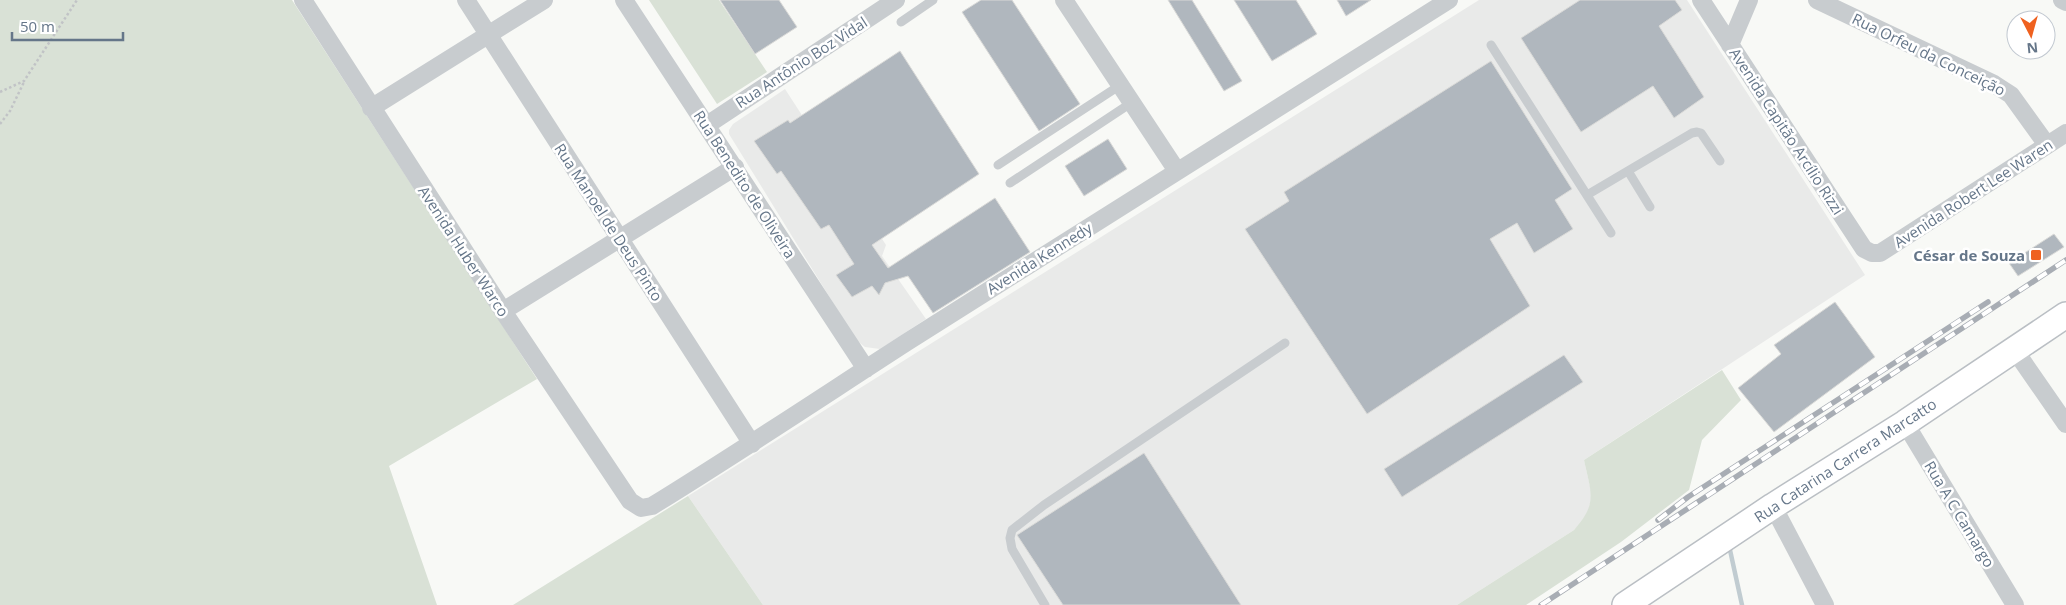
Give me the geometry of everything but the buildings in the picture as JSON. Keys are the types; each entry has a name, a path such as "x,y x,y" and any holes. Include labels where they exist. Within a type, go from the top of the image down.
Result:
{"street":[{"name":"Avenida Huber Warco","path":"303,0 503,311 630,501"},
{"name":"Rua Manoel de Deus Pinto","path":"466,0 752,444"},
{"path":"371,108 544,0"},
{"name":"Rua Benedito de Oliveira","path":"624,0 866,369"},
{"name":"Rua Antônio Boz Vidal","path":"706,125 896,0"},
{"path":"1064,0 1119,86 1177,171"},
{"name":"Avenida Kennedy","path":"630,501 641,508 652,506 1449,0"},
{"name":"Avenida Capitão Arcílio Rizzi","path":"1701,0 1864,249 1872,253 1879,253"},
{"path":"1730,45 1749,0"},
{"name":"Rua Orfeu da Conceição","path":"1817,0 1994,84 2011,95 2047,145"},
{"path":"2062,0 2066,2"},
{"name":"Avenida Robert Lee Waren","path":"1879,253 2066,133"},
{"path":"503,311 735,167"},
{"name":"Rua Catarina Carrera Marcatto","path":"1625,605 2066,315"},
{"path":"2014,350 2066,424"},
{"name":"Rua A C Camargo","path":"1904,423 2015,605"},
{"path":"1773,506 1825,605"}],"lane":[{"path":"901,22 933,0"},
{"path":"1491,45 1611,233"},
{"path":"998,164 1119,86"},
{"path":"1010,183 1131,103"},
{"path":"1587,195 1687,135 1697,132 1701,134 1720,161"},
{"path":"1628,171 1650,207"},
{"path":"1045,605 1012,549 1010,538 1012,530 1052,499 1285,343"}],"path":[{"path":"0,124 10,111 24,81 77,0"},
{"path":"0,92 24,81"}],"shaded area":[{"path":"0,0 292,0 537,379 389,466 437,605 0,605"},
{"path":"649,0 719,0 767,72 717,104"},
{"path":"1479,0 1687,0 1865,275 1584,460 1592,495 1587,516 1574,530 1457,605 763,605 688,496"},
{"path":"785,89 886,245 882,256 926,319 880,349 865,347 856,340 729,134 733,124"},
{"path":"1722,370 1741,400 1702,440 1689,490 1621,542 1526,605 1457,605 1574,530 1582,521 1590,505 1591,497 1584,460"},
{"path":"688,496 763,605 513,605"}],"waterway":[{"path":"1730,550 1742,605"}],"railway":[{"path":"1541,605 2066,260"},
{"path":"1658,520 1688,497 1988,302"}],"place":[{"name":"César de Souza","path":"2036,255"}]}
